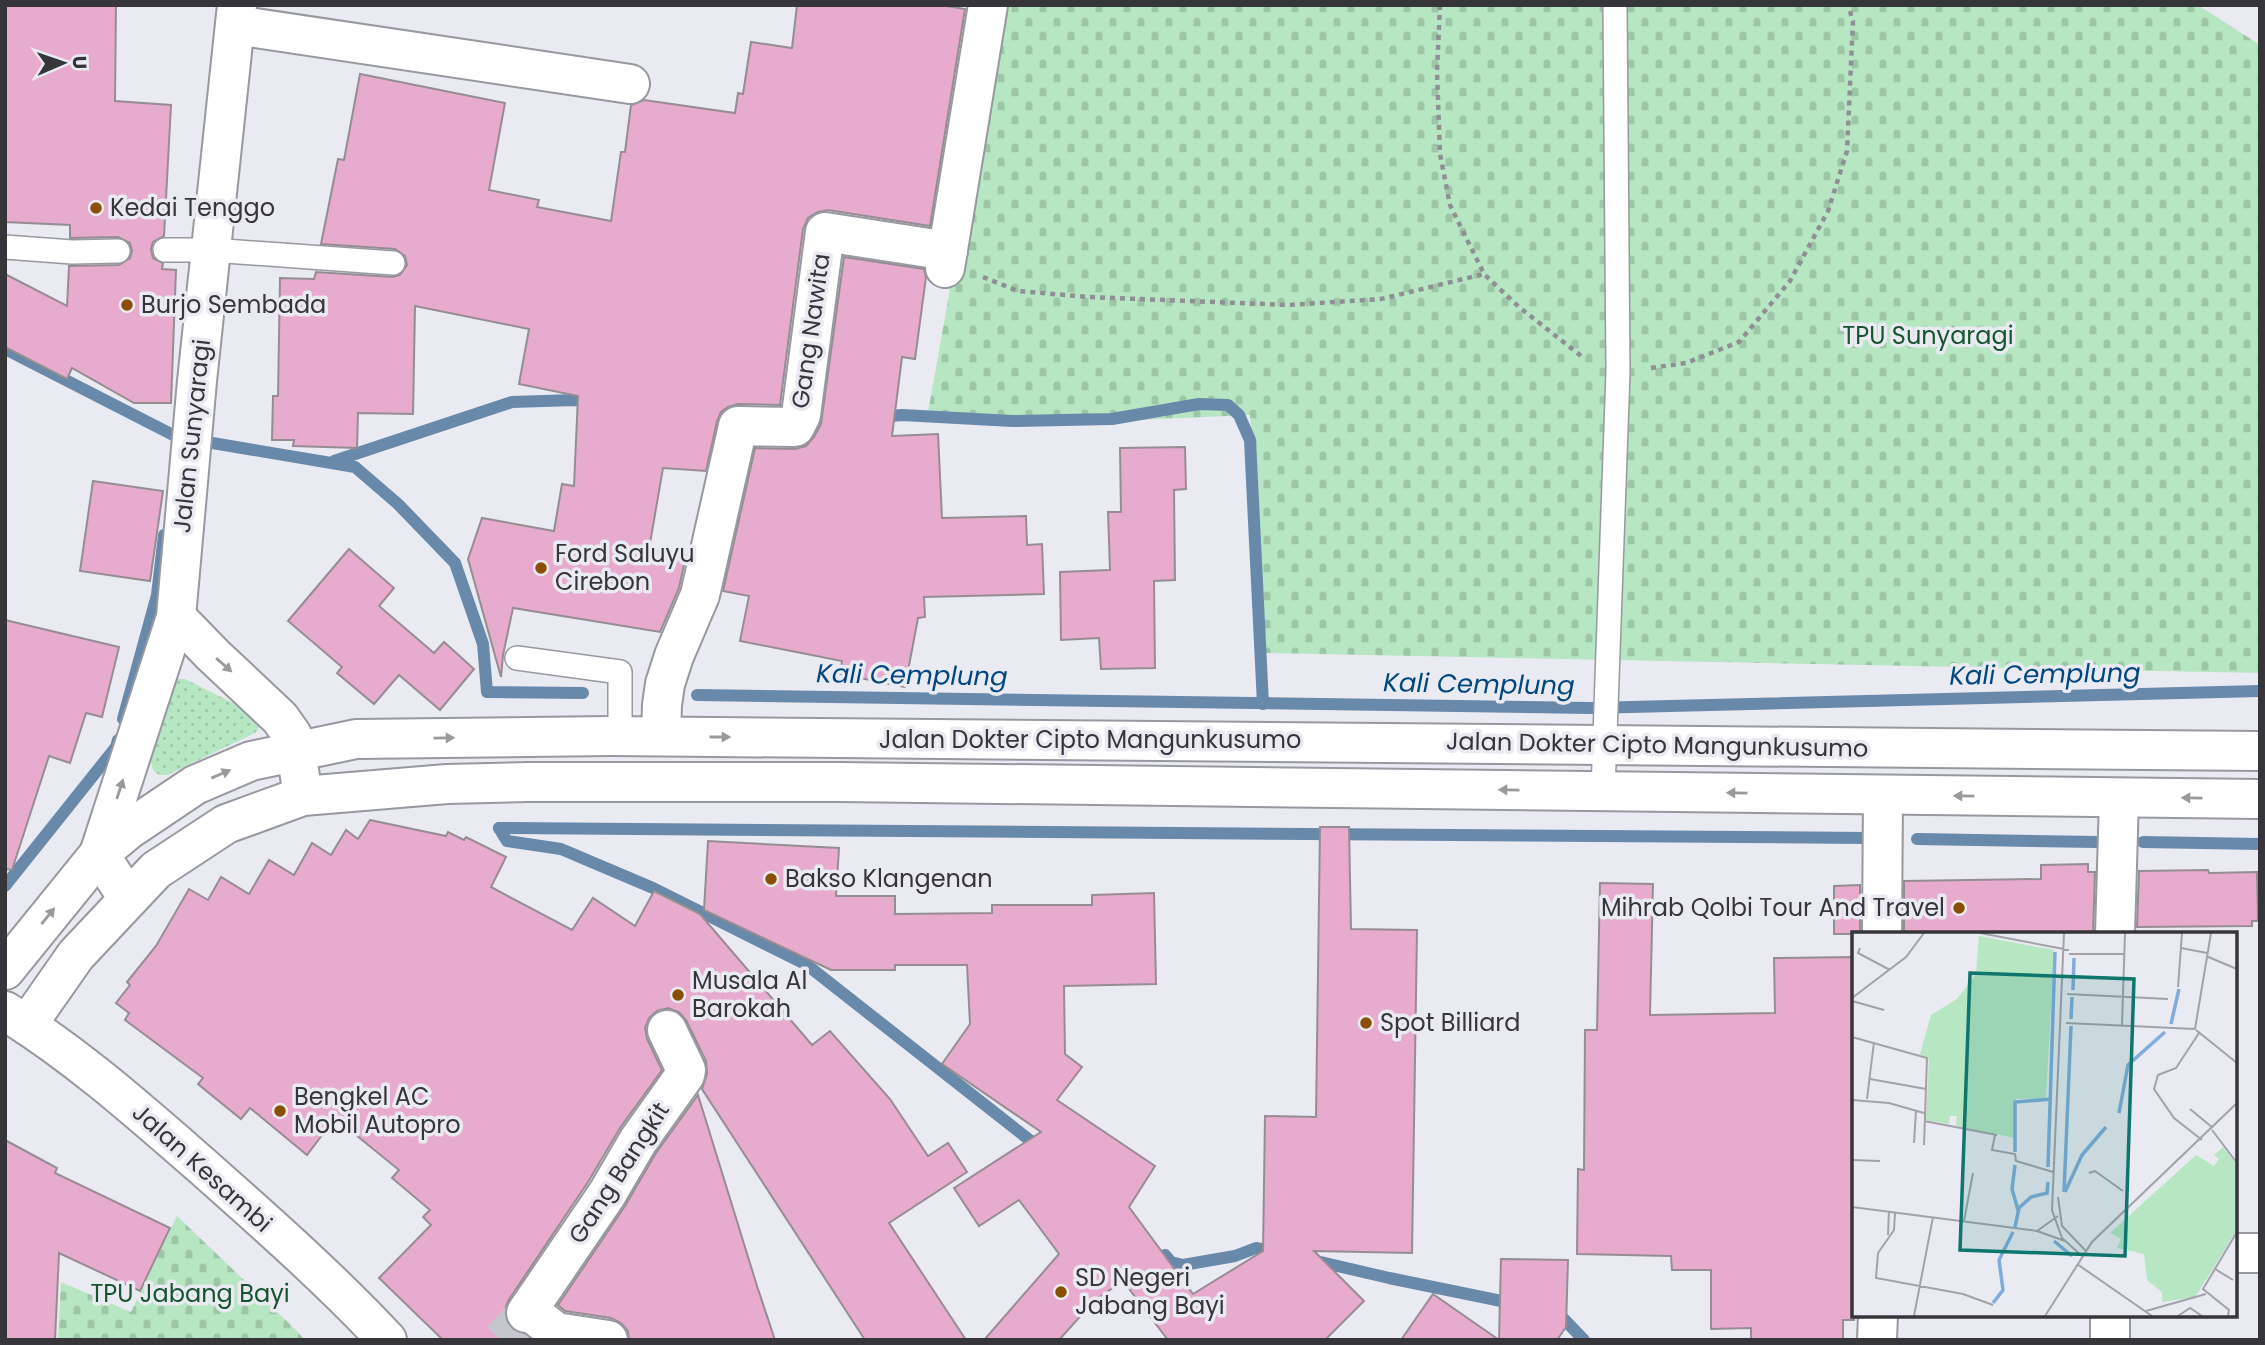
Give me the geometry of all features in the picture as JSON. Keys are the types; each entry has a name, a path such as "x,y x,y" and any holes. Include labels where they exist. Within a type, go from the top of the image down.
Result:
{"main road":[{"path":"947,260 988,5"},
{"path":"236,15 630,84"},
{"name":"Jalan Sunyaragi","path":"99,854 176,617 197,381 236,15"},
{"name":"Gang Nawita","path":"661,736 665,684 700,595 738,426 795,427 800,415 825,232 947,260"},
{"path":"176,617 281,718 292,735 303,796"},
{"name":"Jalan Dokter Cipto Mangunkusumo","path":"5,970 99,854 128,830 195,785 251,761 356,740 1605,731 2260,751"},
{"name":"Jalan Dokter Cipto Mangunkusumo","path":"16,1018 156,870 226,824 303,796 447,784 840,782 2260,799"},
{"path":"1882,932 1883,795"},
{"path":"2115,932 2119,798"},
{"path":"99,854 128,898"},
{"name":"Jalan Kesambi","path":"16,1018 99,1076 314,1267 387,1340"},
{"name":"Gang Bangkit","path":"608,1340 556,1332 527,1311 607,1194 638,1141 685,1075 667,1030"},
{"path":"2237,1253 2260,1253"},
{"path":"1877,1340 1878,1317"},
{"path":"2109,1317 2110,1340"}],"lane":[{"path":"1603,791 1618,372 1615,5"},
{"path":"5,247 72,252 118,251"},
{"path":"164,250 211,250 393,263"},
{"path":"517,658 620,672 620,737"}],"path":[{"path":"1440,5 1437,72 1440,154 1450,205 1484,274 1519,307 1588,361 1618,372 1686,363 1739,342 1790,281 1828,211 1847,151 1853,21 1848,5"},
{"path":"947,260 1018,291 1089,297 1288,304 1381,299 1484,274"}],"green space":[{"name":"TPU Sunyaragi","path":"1001,5 2198,5 2260,45 2260,673 1266,653 1250,415 1024,425 927,418"},
{"path":"177,679 185,679 257,715 261,725 255,733 167,775 159,775 153,770 150,759 171,685"},
{"name":"TPU Jabang Bayi","path":"177,1216 305,1340 58,1340 61,1282 131,1312"}],"building":[{"path":"5,5 116,5 115,101 171,105 164,236 153,242 151,249 153,258 163,263 162,269 176,270 171,403 134,403 72,368 67,379 5,347 5,274 67,306 69,266 119,265 130,258 132,251 130,243 118,237 70,238 70,225 5,222"},
{"path":"797,5 941,5 965,9 930,226 828,210 808,218 803,229 780,405 738,404 721,412 706,471 663,468 649,549 686,555 679,588 660,632 513,608 501,677 468,559 482,518 554,531 562,484 574,486 578,396 519,384 529,329 415,306 413,414 358,413 357,448 293,446 294,440 272,440 273,396 278,396 280,278 314,279 316,272 393,277 400,275 407,265 405,256 395,249 321,244 338,159 344,160 360,74 505,103 489,190 539,200 537,207 611,221 631,105 644,100 735,113 738,93 743,94 751,42 792,48"},
{"path":"844,257 924,269 926,277 915,359 902,357 892,436 938,434 942,518 1026,516 1027,545 1042,544 1044,594 924,597 925,617 918,618 905,687 840,674 842,661 740,641 749,596 723,591 755,448 795,449 806,446 821,424"},
{"path":"1185,447 1186,489 1174,490 1175,580 1154,581 1155,668 1101,669 1099,638 1061,640 1060,572 1110,570 1108,512 1121,512 1120,448"},
{"path":"93,481 163,491 150,581 80,571"},
{"path":"349,549 394,588 379,606 434,653 444,642 474,669 440,710 399,675 374,704 337,673 342,667 288,621"},
{"path":"5,620 119,647 102,717 86,713 70,763 49,756 12,870 5,869"},
{"path":"370,820 446,836 448,832 464,840 466,837 506,857 491,887 572,930 593,898 635,926 654,891 700,914 812,1045 830,1031 890,1099 928,1156 948,1143 967,1172 889,1223 966,1340 865,1340 702,1089 707,1074 706,1061 686,1020 679,1012 668,1008 657,1011 649,1018 645,1028 647,1039 662,1070 620,1128 588,1182 508,1301 504,1312 507,1323 513,1331 530,1340 443,1340 379,1278 431,1225 423,1217 430,1210 392,1178 399,1170 335,1118 307,1155 250,1108 241,1119 198,1084 203,1078 125,1020 129,1013 116,1003 130,985 127,982 156,946 189,889 208,900 221,877 249,894 269,860 294,875 312,843 331,855 346,830 358,839"},
{"path":"1320,827 1349,827 1351,929 1417,930 1412,1253 1314,1251 1364,1301 1325,1340 1168,1340 1123,1281 1094,1301 1059,1340 984,1340 1059,1254 1019,1200 979,1226 954,1188 1041,1132 942,1064 970,1024 967,965 895,965 895,970 831,970 704,910 708,841 839,848 836,896 895,896 895,914 992,913 992,905 1092,905 1092,895 1154,893 1156,984 1064,986 1065,1054 1082,1067 1057,1100 1155,1166 1129,1207 1193,1294 1263,1251 1265,1116 1316,1117"},
{"path":"2088,864 2088,872 2095,872 2093,932 1904,932 1904,881 2041,879 2041,865"},
{"path":"2208,870 2209,873 2257,872 2258,921 2252,921 2252,926 2137,927 2139,871"},
{"path":"1600,883 1653,884 1650,1015 1775,1013 1774,958 1852,957 1854,1320 1843,1320 1843,1340 1751,1340 1751,1328 1711,1329 1711,1270 1672,1270 1671,1256 1577,1254 1578,1169 1584,1170 1585,1030 1597,1030"},
{"path":"1860,885 1860,932 1834,934 1834,886"},
{"path":"698,1095 775,1340 629,1340 628,1331 621,1323 611,1318 565,1311 558,1305 625,1206 656,1153"},
{"path":"5,1140 57,1168 55,1173 170,1228 140,1291 59,1253 55,1340 5,1340"},
{"path":"1501,1259 1568,1260 1566,1327 1557,1340 1499,1340"},
{"path":"1433,1294 1499,1340 1401,1340"}],"waterway":[{"path":"5,349 177,437 355,467 398,504 455,563 483,644 487,692 583,693"},
{"path":"334,461 512,402 593,402"},
{"path":"881,417 902,415 1012,421 1112,419 1199,404 1228,405 1239,415 1250,440 1263,704"},
{"path":"123,719 157,595 164,535"},
{"name":"Kali Cemplung","path":"697,695 1591,708 2260,691"},
{"path":"5,886 116,747 118,740"},
{"path":"499,828 1868,838"},
{"path":"499,828 507,841 561,849 653,888 807,965 1041,1149"},
{"path":"1917,839 2097,842"},
{"path":"2143,842 2260,844"},
{"path":"1165,1255 1171,1262 1183,1265 1235,1256 1256,1248 1277,1252"},
{"path":"1312,1260 1516,1304"},
{"path":"1555,1312 1584,1340"}],"tunnel":[{"path":"501,1340 526,1313"}],"place":[{"name":"Kedai Tenggo","path":"96,208"},
{"name":"Burjo Sembada","path":"127,305"},
{"name":"Ford Saluyu Cirebon","path":"541,568"},
{"name":"Bakso Klangenan","path":"771,879"},
{"name":"Mihrab Qolbi Tour And Travel","path":"1959,908"},
{"name":"Musala Al Barokah","path":"678,995"},
{"name":"Spot Billiard","path":"1366,1023"},
{"name":"Bengkel AC Mobil Autopro","path":"280,1111"},
{"name":"SD Negeri Jabang Bayi","path":"1061,1292"}]}
